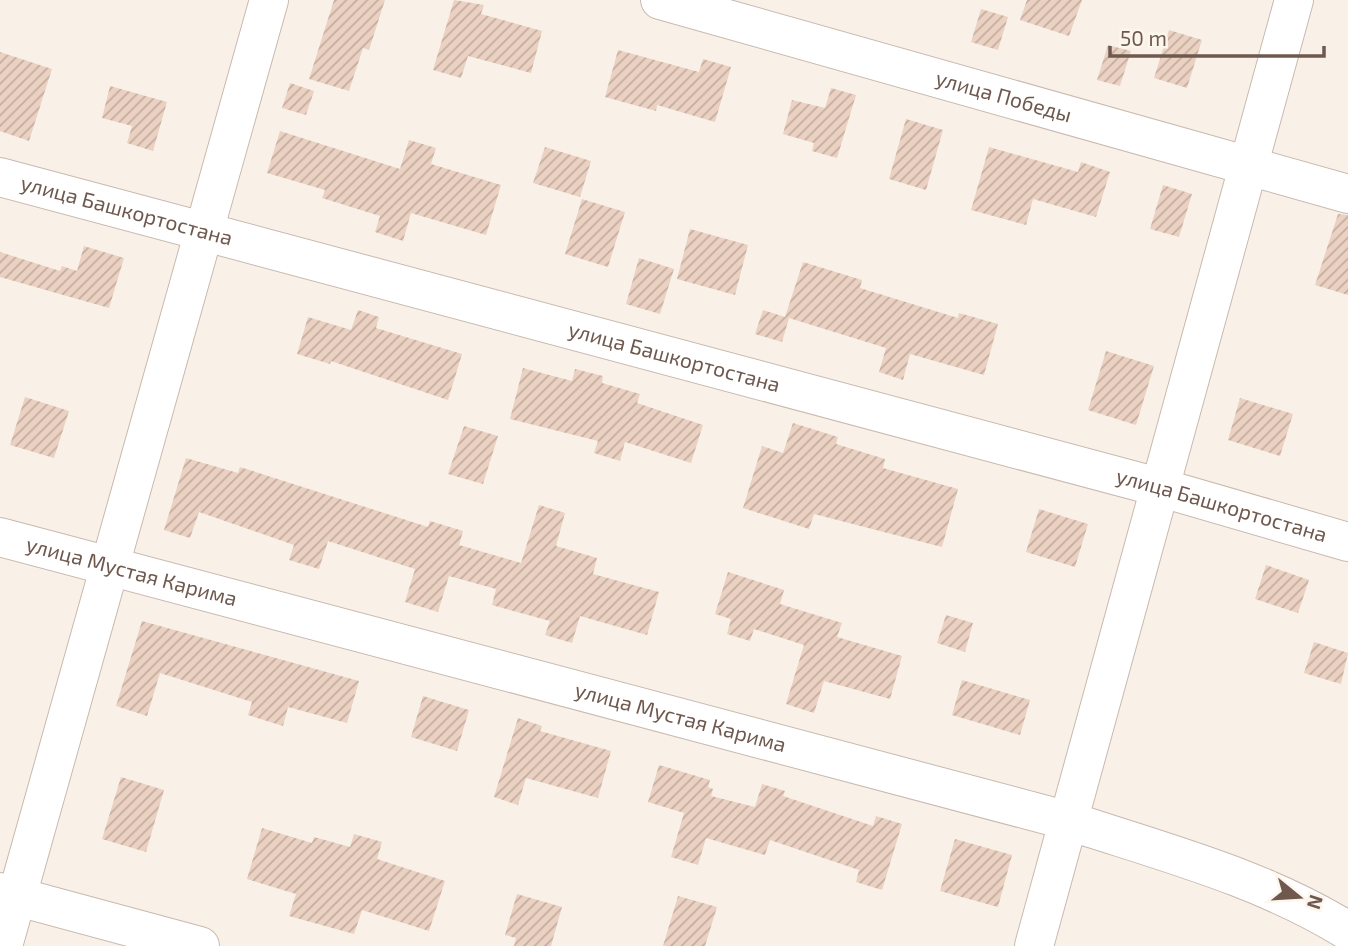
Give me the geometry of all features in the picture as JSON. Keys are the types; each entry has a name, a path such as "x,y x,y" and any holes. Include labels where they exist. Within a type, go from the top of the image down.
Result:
{"street":[{"path":"3,946 8,894 111,565 269,0"},
{"name":"улица Победы","path":"660,0 1348,194"},
{"path":"1034,946 1294,0"},
{"name":"улица Башкортостана","path":"0,177 1162,488 1348,542"},
{"name":"улица Мустая Карима","path":"0,537 1069,821 1237,877 1319,913 1348,930"},
{"path":"8,894 200,946"}],"building":[{"path":"334,0 385,0 369,50 363,48 349,91 309,79"},
{"path":"454,0 484,5 481,14 542,31 531,73 468,56 461,78 433,70"},
{"path":"1027,0 1082,0 1069,36 1020,20"},
{"path":"981,9 1008,17 998,50 971,42"},
{"path":"1169,30 1202,40 1187,88 1154,78"},
{"path":"1108,45 1131,51 1120,86 1097,80"},
{"path":"618,50 699,72 703,59 731,67 715,122 657,105 656,111 605,97"},
{"path":"0,52 52,69 29,141 0,131"},
{"path":"290,83 314,91 306,115 282,108"},
{"path":"110,86 167,102 153,151 127,143 132,126 102,118"},
{"path":"831,88 856,95 837,158 812,151 814,143 783,134 792,100 825,108"},
{"path":"906,119 943,130 926,190 889,179"},
{"path":"280,131 400,169 409,140 436,148 431,164 501,185 486,235 411,213 403,241 375,232 380,216 322,198 325,190 267,173"},
{"path":"545,147 591,161 580,197 533,183"},
{"path":"989,147 1078,172 1081,162 1110,172 1096,217 1033,199 1026,225 971,210"},
{"path":"1163,185 1192,194 1179,237 1150,229"},
{"path":"582,199 625,212 608,267 565,254"},
{"path":"1338,214 1348,215 1348,295 1315,285"},
{"path":"690,229 748,245 735,295 677,279"},
{"path":"84,246 124,258 109,308 0,277 0,252 60,271 62,266 77,271"},
{"path":"639,258 674,269 660,314 626,304"},
{"path":"803,262 862,280 860,288 958,318 959,313 998,324 984,375 910,354 903,380 879,372 886,348 789,318 782,342 755,334 763,310 785,317"},
{"path":"358,310 379,317 376,328 462,354 448,400 331,361 330,364 297,354 308,317 351,330"},
{"path":"1106,351 1154,366 1136,425 1088,410"},
{"path":"523,368 572,381 575,369 603,376 602,383 640,394 637,403 703,425 691,463 625,442 620,461 594,453 598,441 510,419"},
{"path":"25,397 69,411 54,458 10,445"},
{"path":"1240,398 1293,414 1280,456 1228,440"},
{"path":"793,423 838,437 836,444 885,459 883,468 958,489 942,547 814,514 809,529 743,508 762,446 783,453"},
{"path":"464,426 498,436 483,484 448,474"},
{"path":"186,458 238,473 240,467 428,527 430,521 463,531 459,545 521,563 539,505 565,513 556,546 597,558 593,574 659,592 647,635 580,616 572,643 545,635 550,621 492,605 496,589 449,576 438,612 405,602 415,569 328,541 319,569 289,560 294,545 199,512 190,538 164,530"},
{"path":"1039,509 1088,524 1075,567 1026,552"},
{"path":"1266,565 1309,580 1298,613 1255,599"},
{"path":"728,572 784,590 780,604 842,623 837,637 902,656 890,699 824,681 814,713 786,704 804,645 754,629 750,641 727,634 731,619 715,614"},
{"path":"946,615 973,623 965,652 937,643"},
{"path":"142,621 359,681 347,723 288,707 283,726 248,715 252,702 160,673 147,716 116,706"},
{"path":"1314,642 1348,653 1341,684 1304,673"},
{"path":"962,680 1030,700 1020,735 952,715"},
{"path":"423,696 469,710 457,751 411,737"},
{"path":"518,718 542,726 540,731 611,751 598,798 526,778 518,805 494,797"},
{"path":"659,765 710,780 708,787 713,789 711,796 755,807 762,784 785,791 783,796 873,826 876,816 902,824 882,890 856,882 859,870 770,840 765,855 706,838 698,865 671,857 684,813 648,802"},
{"path":"121,777 164,790 146,852 102,839"},
{"path":"262,828 312,843 314,837 350,847 354,834 382,842 377,859 445,881 429,931 362,910 354,934 289,916 296,894 247,879"},
{"path":"955,839 1012,855 998,907 940,891"},
{"path":"517,894 562,907 551,946 514,946 516,938 505,935"},
{"path":"678,896 717,907 705,946 663,946"}]}
